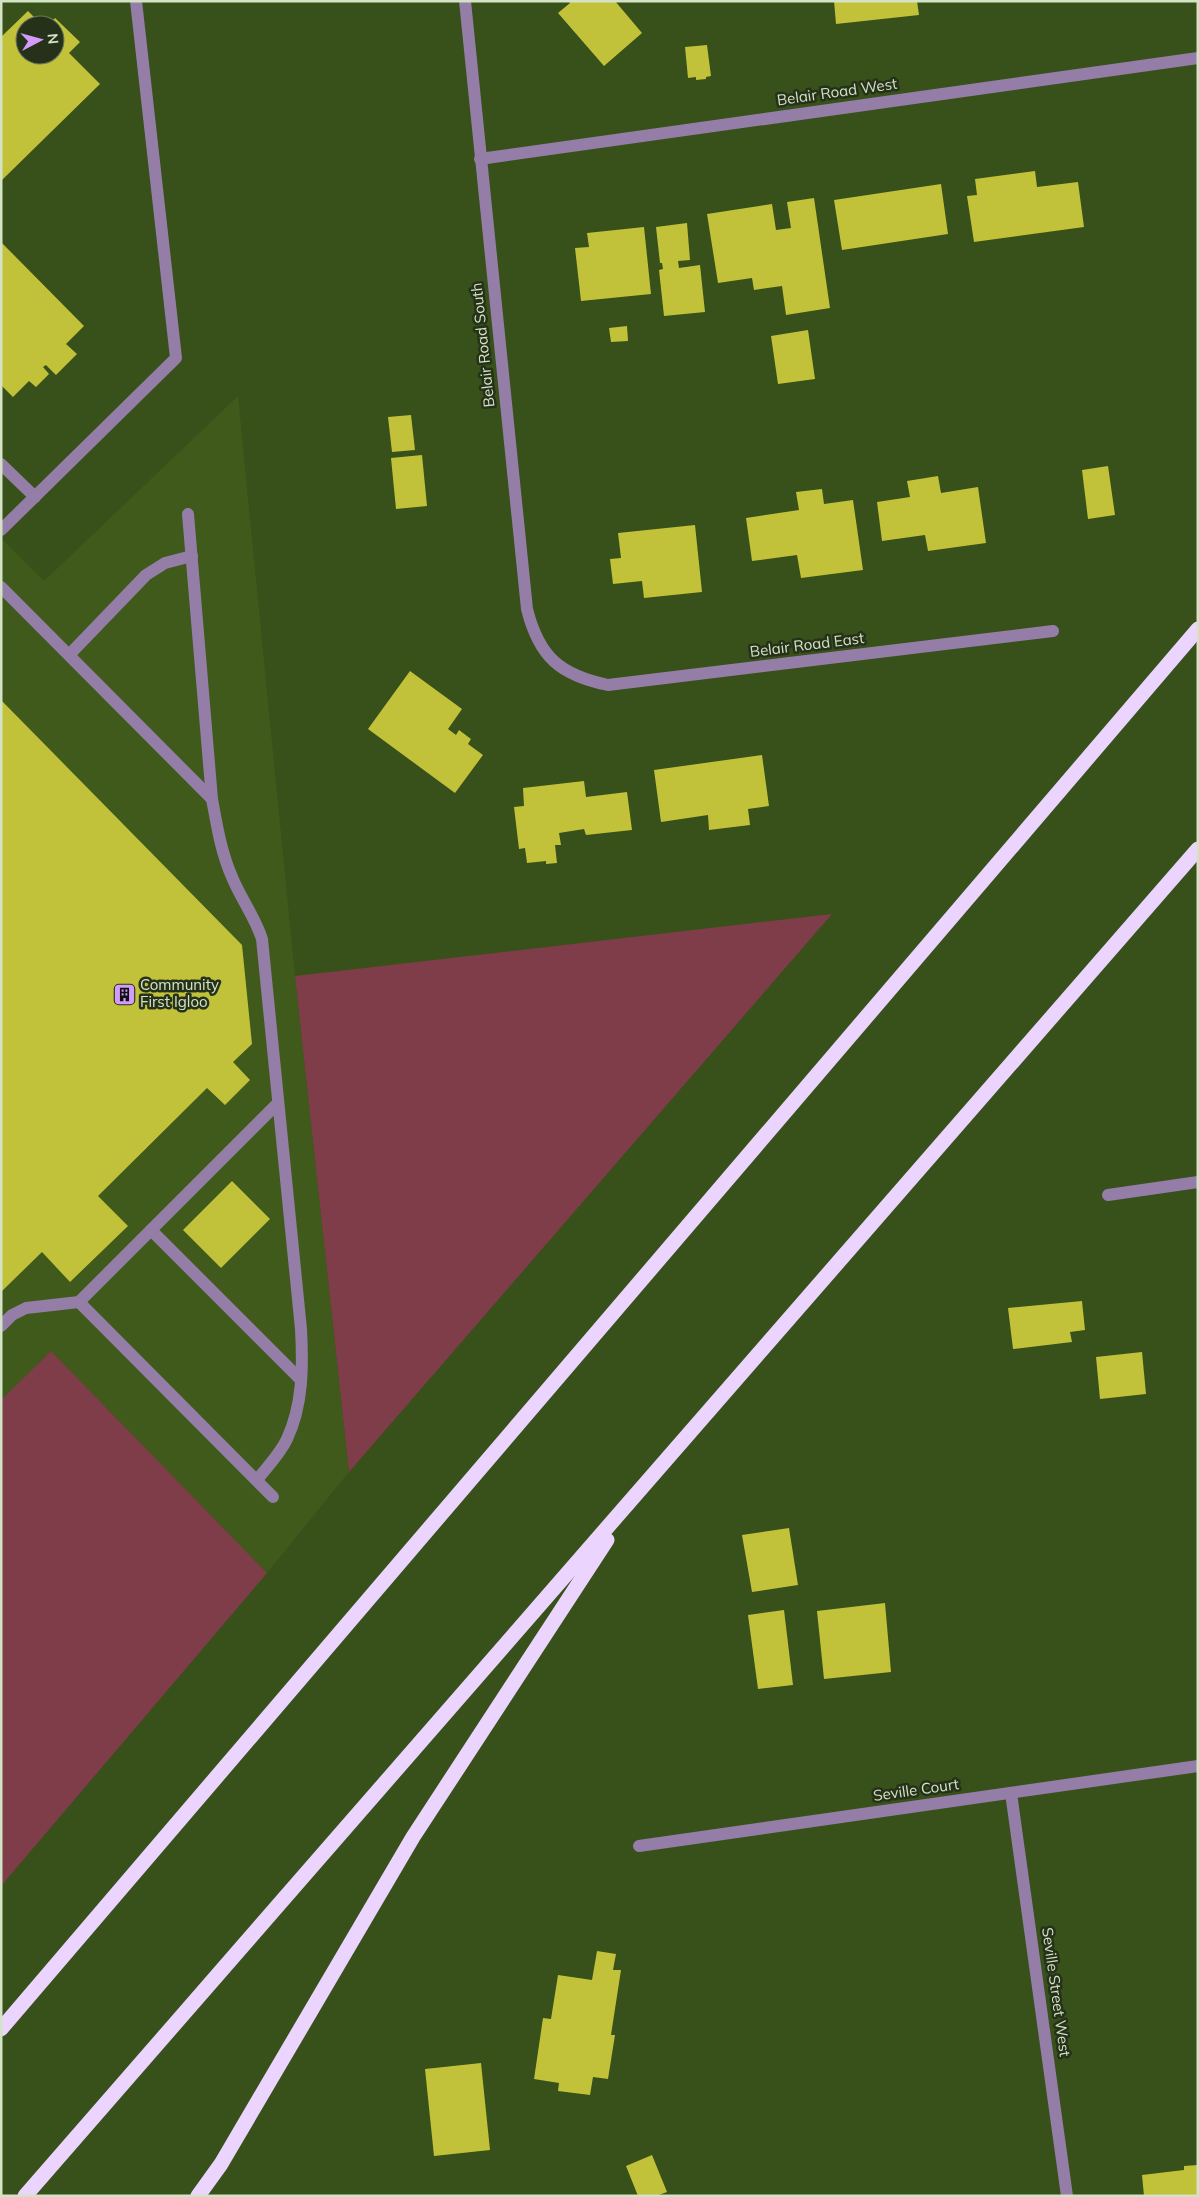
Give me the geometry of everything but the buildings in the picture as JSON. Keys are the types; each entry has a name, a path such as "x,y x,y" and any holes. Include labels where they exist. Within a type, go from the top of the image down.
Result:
{"highway":[{"path":"1,2029 1198,629"},
{"path":"25,2196 1198,849"},
{"path":"198,2196 221,2164 413,1837 637,1494"}],"street":[{"path":"1,530 176,358 136,1"},
{"name":"Belair Road South","path":"464,1 527,609 536,638 542,649 568,671"},
{"name":"Belair Road West","path":"480,158 1198,58"},
{"path":"1,464 35,497"},
{"path":"188,514 212,799 217,829 228,868 239,893 257,925 262,939 301,1329 299,1403 287,1440 257,1480"},
{"path":"69,655 146,575 165,563 192,556"},
{"path":"1,587 212,799"},
{"name":"Belair Road East","path":"568,671 589,681 608,685 630,684 1053,631"},
{"path":"1,1326 12,1315 26,1308 80,1302 278,1103"},
{"path":"1108,1195 1198,1182"},
{"path":"151,1230 301,1380"},
{"path":"80,1302 273,1497"},
{"name":"Seville Court","path":"639,1846 1198,1766"},
{"name":"Seville Street West","path":"1012,1793 1068,2196"}],"shaded area":[{"path":"238,396 295,976 349,1472 267,1573 51,1351 1,1400 1,538 44,581"},
{"path":"832,914 349,1472 295,976"},
{"path":"51,1351 267,1573 1,1886 1,1400"}],"place":[{"name":"Community First Igloo","path":"124,994"}]}
